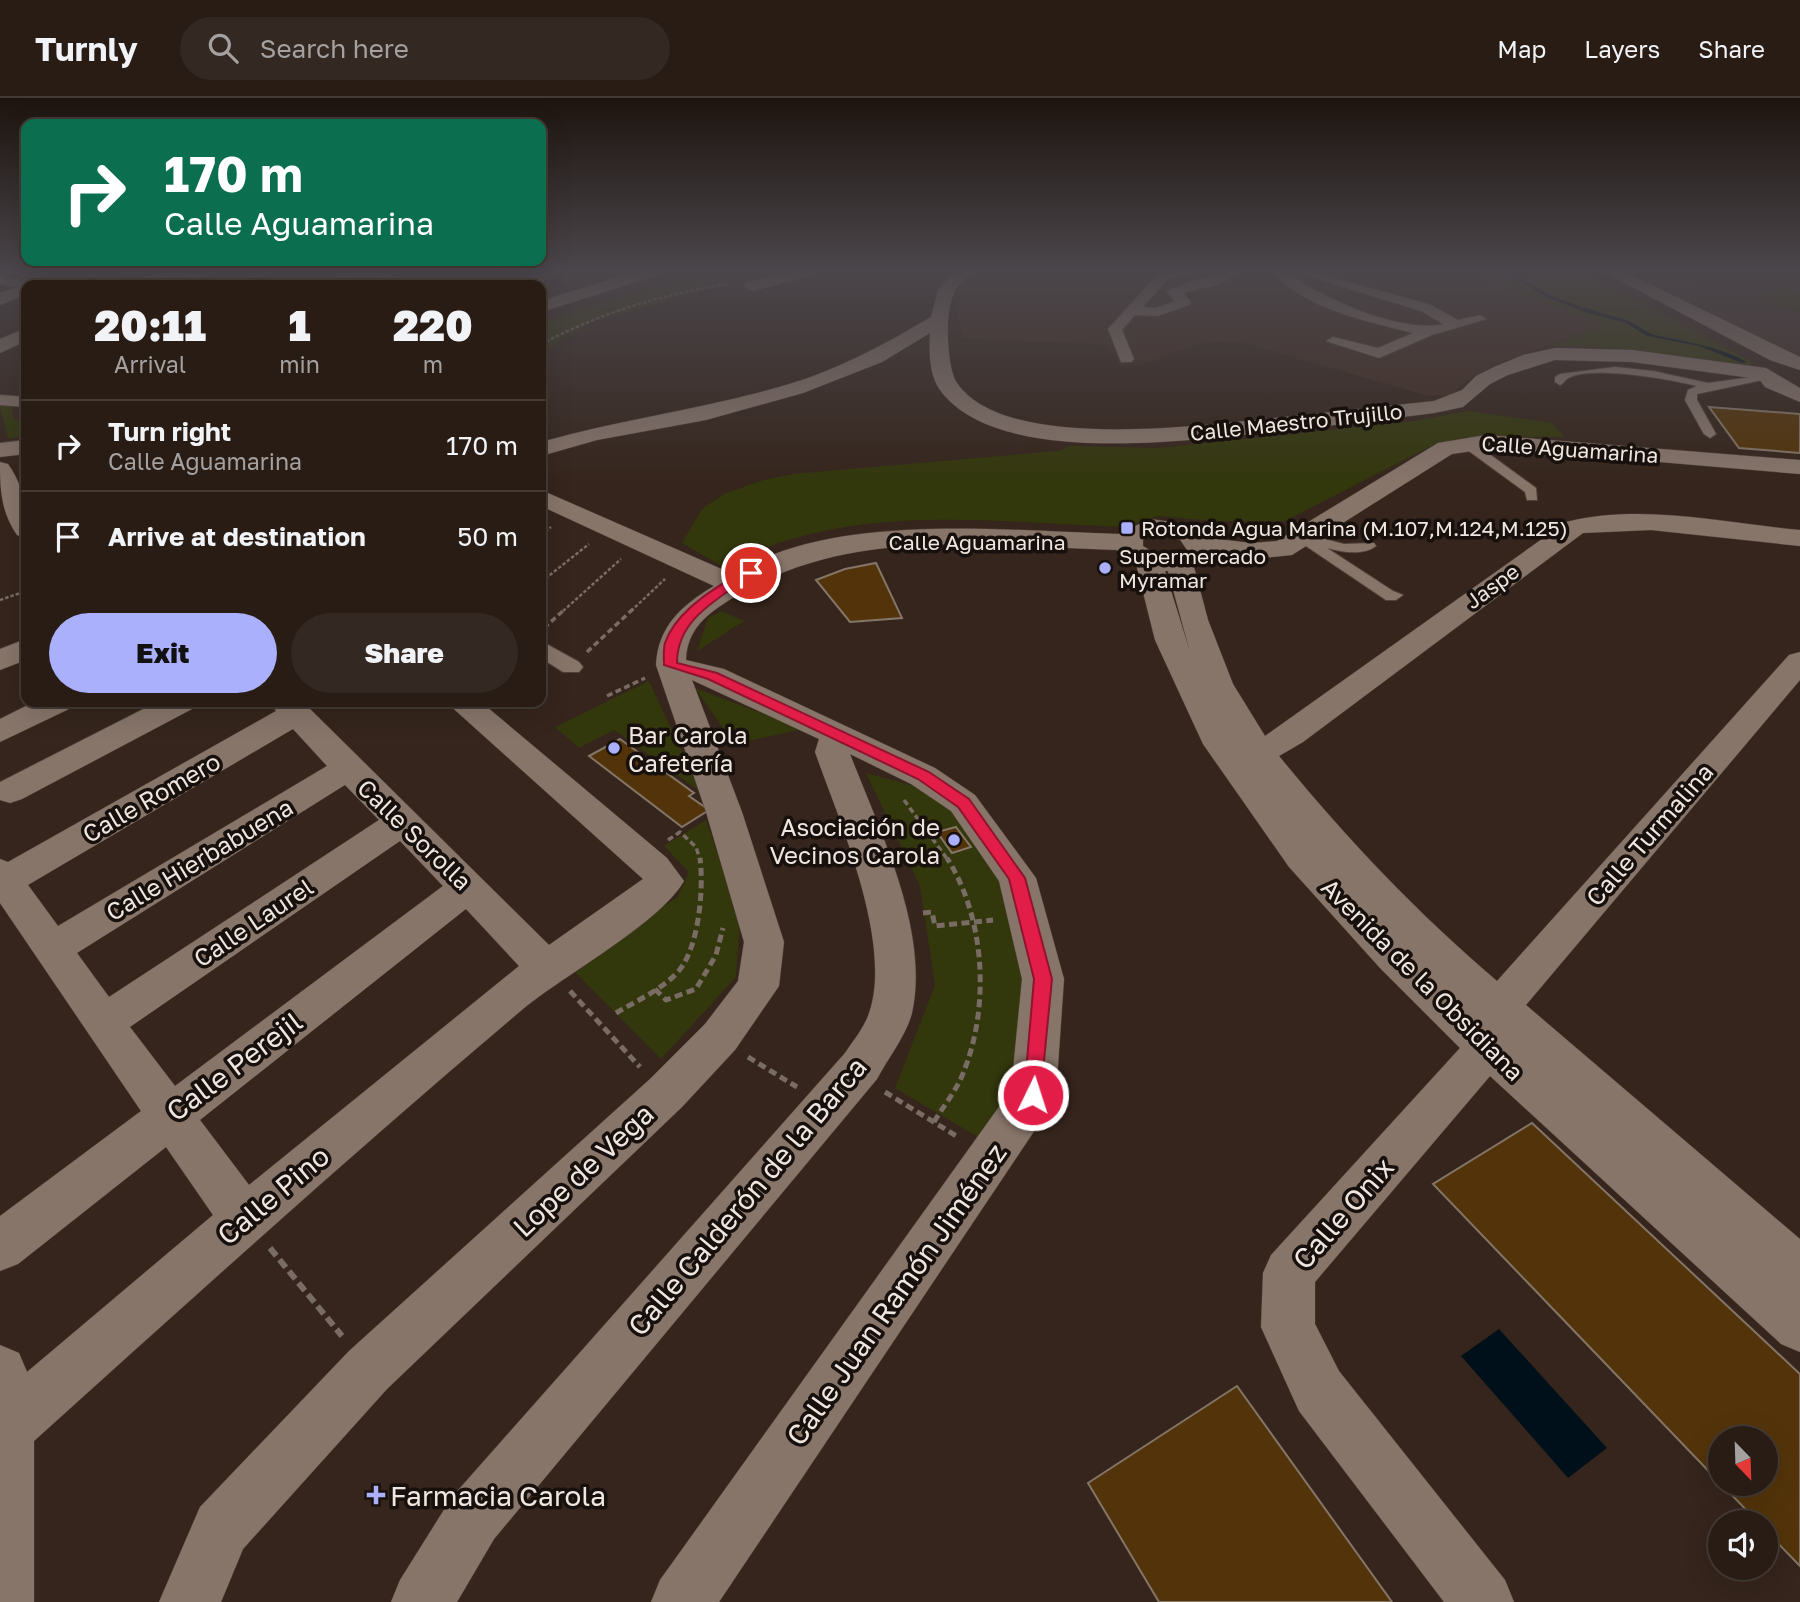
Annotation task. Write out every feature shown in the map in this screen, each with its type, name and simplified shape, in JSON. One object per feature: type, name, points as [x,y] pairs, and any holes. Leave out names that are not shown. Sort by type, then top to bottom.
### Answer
[{"type":"street","points":[[546,448],[594,434],[706,413],[796,389],[875,358],[903,341]]},
{"type":"street","name":"Calle Maestro Trujillo","points":[[940,341],[939,353],[926,363],[967,404],[995,419],[1041,432],[1092,437],[1145,436],[1434,407],[1455,402],[1469,394],[1483,380],[1502,371],[1530,359],[1555,354],[1619,354],[1714,382],[1800,365]]},
{"type":"street","points":[[1119,341],[1126,359]]},
{"type":"street","points":[[1334,341],[1379,353],[1406,341]]},
{"type":"street","points":[[1713,341],[1769,373],[1796,395]]},
{"type":"street","points":[[1748,341],[1800,365]]},
{"type":"street","points":[[0,357],[21,359]]},
{"type":"street","points":[[875,358],[926,363]]},
{"type":"street","points":[[0,400],[21,402]]},
{"type":"street","name":"Calle Aguamarina","points":[[671,665],[671,645],[682,622],[731,583],[771,562],[818,550],[898,540],[994,538],[1164,552],[1283,549],[1446,448],[1466,443],[1518,443],[1800,467]]},
{"type":"street","points":[[0,450],[21,448]]},
{"type":"street","points":[[0,469],[21,518]]},
{"type":"street","points":[[546,499],[731,583]]},
{"type":"street","name":"Jaspe","points":[[1259,753],[1291,735],[1575,527],[1588,522],[1644,524],[1800,538]]},
{"type":"street","name":"Avenida de la Obsidiana","points":[[1164,552],[1194,620],[1217,684],[1259,753],[1328,841],[1427,944],[1493,1028],[1800,1325]]},
{"type":"street","name":"Avenida de la Obsidiana","points":[[1164,552],[1170,640],[1180,665],[1215,737],[1302,858],[1394,957],[1493,1028],[1800,1272]]},
{"type":"street","points":[[0,661],[21,650]]},
{"type":"street","points":[[546,651],[571,667]]},
{"type":"street","name":"Calle Turmalina","points":[[1493,1028],[1800,661]]},
{"type":"street","name":"Calle Juan Ramón Jiménez","points":[[671,665],[713,676],[923,776],[963,803],[1017,878],[1043,979],[1033,1095],[682,1602]]},
{"type":"street","name":"Lope de Vega","points":[[191,1602],[221,1528],[368,1370],[666,1093],[720,1037],[758,986],[764,943],[724,813],[671,665]]},
{"type":"street","points":[[0,732],[48,707]]},
{"type":"street","points":[[10,791],[171,707]]},
{"type":"street","name":"Calle Sorolla","points":[[291,707],[347,769],[404,821],[554,975]]},
{"type":"street","name":"Calle Romero","points":[[3,877],[291,707]]},
{"type":"street","name":"Calle Pino","points":[[6,1428],[244,1218],[554,975],[665,881],[654,867],[468,707]]},
{"type":"street","name":"Calle Calderón de la Barca","points":[[422,1602],[473,1518],[861,1066],[890,1015],[897,973],[884,901],[832,752],[836,736]]},
{"type":"street","name":"Calle Hierbabuena","points":[[51,949],[347,769]]},
{"type":"street","name":"Calle Laurel","points":[[103,1023],[404,821]]},
{"type":"street","points":[[3,877],[103,1023],[244,1218]]},
{"type":"street","name":"Calle Perejil","points":[[0,1247],[469,886]]},
{"type":"street","name":"Calle Onix","points":[[1483,1602],[1319,1391],[1288,1327],[1289,1273],[1493,1028]]},
{"type":"street","points":[[0,1372],[6,1428],[3,1602]]},
{"type":"lane","points":[[1560,382],[1560,377],[1572,373],[1714,382],[1796,395]]},
{"type":"lane","points":[[1710,434],[1690,397],[1714,382]]},
{"type":"lane","points":[[1466,443],[1531,491],[1532,497]]},
{"type":"lane","points":[[1302,537],[1344,548],[1369,546]]},
{"type":"lane","points":[[1302,537],[1391,597],[1396,595]]},
{"type":"path","points":[[546,578],[608,527]]},
{"type":"path","points":[[546,627],[640,542]]},
{"type":"path","points":[[571,667],[668,576]]},
{"type":"path","points":[[0,600],[21,593]]},
{"type":"path","points":[[607,696],[671,665]]},
{"type":"path","points":[[902,798],[924,824],[969,903],[980,964],[977,1024],[964,1073],[934,1122]]},
{"type":"path","points":[[616,1013],[655,989],[681,967],[700,900],[702,872],[697,848],[682,835]]},
{"type":"path","points":[[918,913],[932,912],[934,926],[971,920]]},
{"type":"path","points":[[655,989],[666,1000],[696,989],[716,955],[724,922]]},
{"type":"path","points":[[554,975],[641,1069]]},
{"type":"path","points":[[740,1052],[807,1093]]},
{"type":"path","points":[[877,1088],[968,1143]]},
{"type":"path","points":[[284,1265],[328,1317]]},
{"type":"shaded area","points":[[1029,341],[1559,341],[1493,365],[1464,383],[1451,395],[1429,396],[1244,343],[1213,342],[1191,346],[1142,365],[1120,366],[1109,345]]},
{"type":"shaded area","points":[[1758,341],[1800,341],[1800,357],[1786,350],[1777,351]]},
{"type":"green space","points":[[546,341],[560,341],[546,350]]},
{"type":"green space","points":[[1563,341],[1713,341],[1752,362],[1749,365],[1686,360],[1618,348],[1551,346]]},
{"type":"green space","points":[[0,406],[12,406],[14,419],[21,420],[21,436],[8,439]]},
{"type":"green space","points":[[1468,411],[1552,423],[1565,437],[1467,437],[1435,444],[1285,521],[1211,521],[1159,516],[1123,527],[992,521],[904,521],[818,532],[776,544],[730,571],[682,543],[702,509],[724,494],[760,481],[793,474],[1057,451],[1071,446],[1159,448],[1414,421]]},
{"type":"green space","points":[[721,611],[744,621],[697,651],[708,618]]},
{"type":"green space","points":[[649,681],[701,792],[614,730],[579,748],[555,727]]},
{"type":"green space","points":[[695,688],[803,729],[734,744]]},
{"type":"green space","points":[[866,773],[911,785],[954,809],[1002,879],[1029,984],[1018,1087],[983,1140],[895,1088],[935,985],[920,886]]},
{"type":"green space","points":[[706,820],[740,920],[736,977],[661,1059],[569,966],[678,897],[689,872],[664,846]]},
{"type":"water","points":[[1499,1329],[1607,1448],[1568,1478],[1461,1356]]},
{"type":"building","points":[[1709,407],[1800,414],[1800,453],[1739,448]]},
{"type":"building","points":[[876,563],[902,618],[850,622],[816,580],[845,569]]},
{"type":"building","points":[[620,739],[694,793],[689,796],[709,810],[682,827],[589,756]]},
{"type":"building","name":"Asociación de Vecinos Carola","points":[[956,827],[971,847],[952,853],[937,832]]},
{"type":"building","points":[[1532,1123],[1800,1374],[1800,1566],[1778,1543],[1778,1510],[1746,1510],[1733,1496],[1778,1496],[1778,1426],[1708,1426],[1708,1470],[1433,1184]]},
{"type":"building","points":[[1237,1386],[1392,1602],[1159,1602],[1088,1483]]},
{"type":"waterway","points":[[1681,341],[1700,345],[1744,362]]},
{"type":"place","name":"Rotonda Agua Marina (M.107,M.124,M.125)","points":[[1127,528]]},
{"type":"place","name":"Supermercado Myramar","points":[[1105,568]]},
{"type":"place","name":"Bar Carola Cafetería","points":[[614,748]]},
{"type":"place","name":"Asociación de Vecinos Carola","points":[[954,840]]},
{"type":"place","name":"Farmacia Carola","points":[[376,1495]]},
{"type":"route","points":[[751,573],[731,583],[682,622],[671,645],[671,665],[713,676],[923,776],[963,803],[1017,878],[1043,979],[1033,1095]]}]
